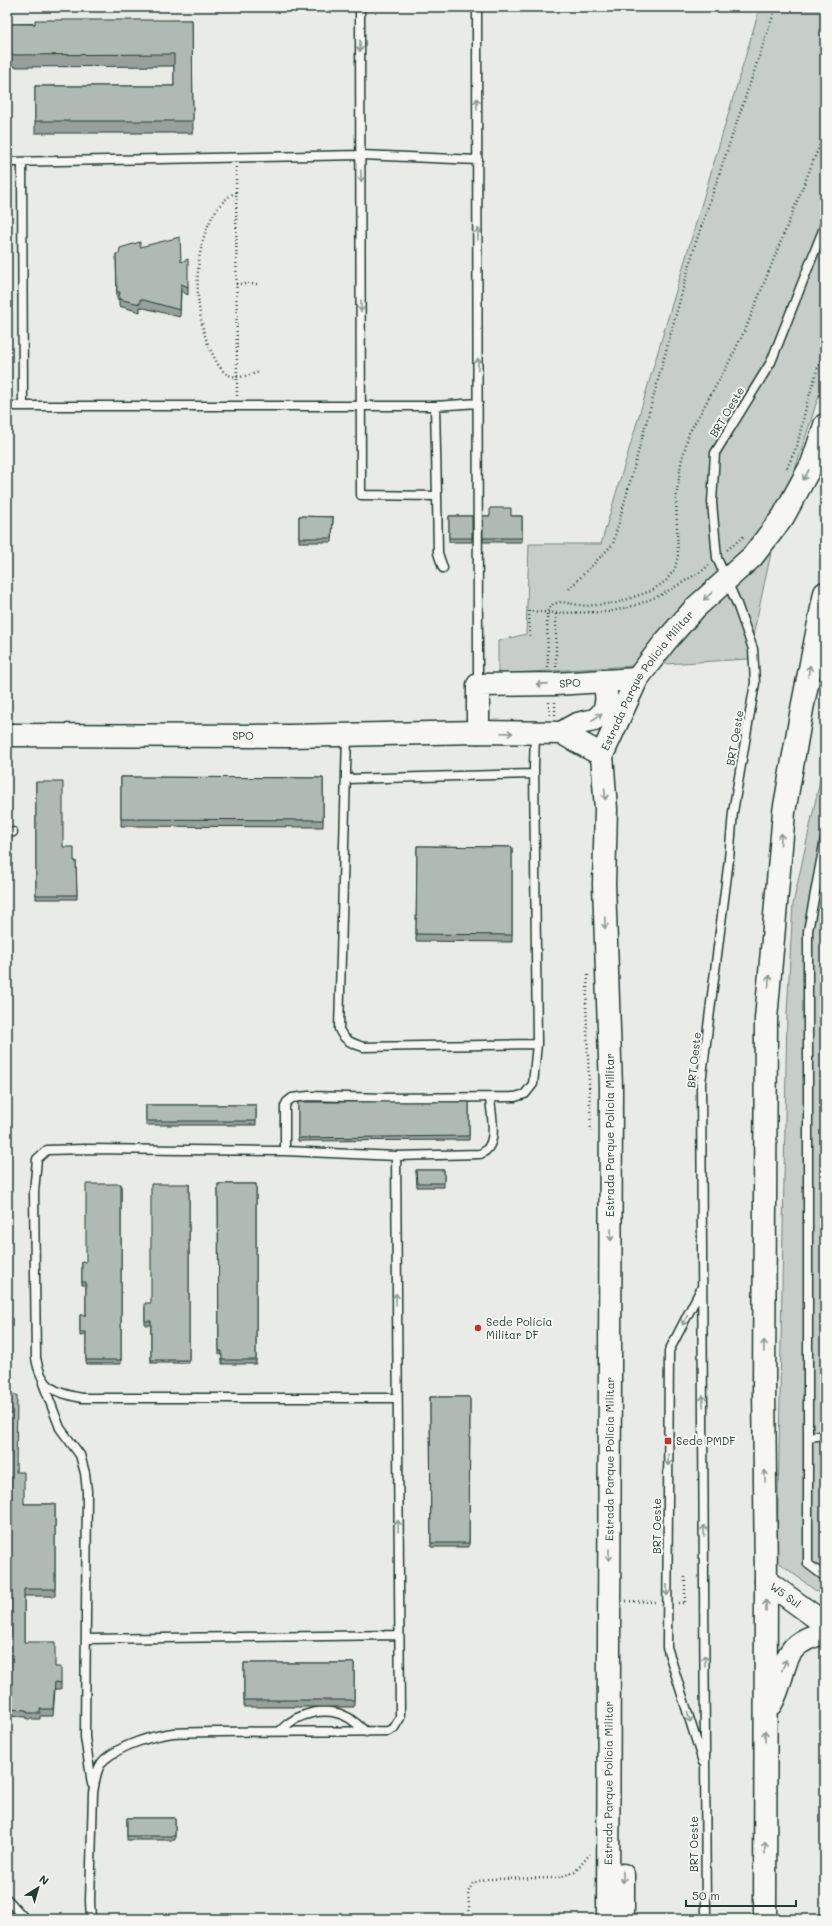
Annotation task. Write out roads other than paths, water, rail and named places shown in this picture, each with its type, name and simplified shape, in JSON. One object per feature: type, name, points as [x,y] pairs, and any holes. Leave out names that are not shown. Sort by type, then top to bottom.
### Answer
[{"type":"main road","name":"Estrada Parque Polícia Militar","points":[[608,1919],[611,1088],[604,884],[606,809],[602,755],[637,679],[664,642],[696,607],[752,557],[783,517],[812,464],[825,425]]},
{"type":"main road","points":[[765,1919],[766,1581],[764,1385],[766,1019],[784,812],[803,701],[825,593]]},
{"type":"main road","name":"SPO","points":[[478,685],[637,679]]},
{"type":"main road","points":[[602,755],[562,733],[576,724],[593,720],[603,713],[606,702],[606,690],[603,681]]},
{"type":"main road","points":[[478,685],[478,732]]},
{"type":"main road","name":"SPO","points":[[7,735],[289,736],[478,732],[535,734],[562,733]]},
{"type":"main road","name":"W5 Sul","points":[[766,1581],[825,1624]]},
{"type":"main road","points":[[765,1714],[777,1694],[782,1668],[793,1649],[802,1641],[825,1633]]},
{"type":"main road","points":[[609,1658],[616,1673],[618,1684],[621,1741],[623,1919]]},
{"type":"lane","points":[[360,7],[361,495],[437,496]]},
{"type":"lane","points":[[477,7],[478,685]]},
{"type":"lane","points":[[7,162],[236,159],[361,155],[478,160]]},
{"type":"lane","points":[[22,162],[23,406]]},
{"type":"lane","name":"BRT Oeste","points":[[706,1919],[701,1083],[729,859],[733,812],[755,683],[753,649],[737,604],[717,558],[712,502],[715,453],[771,362],[825,225]]},
{"type":"lane","points":[[7,406],[435,406],[478,403]]},
{"type":"lane","points":[[435,406],[438,553],[443,568]]},
{"type":"lane","points":[[285,1151],[285,1106],[292,1098],[314,1096],[515,1098],[529,1090],[533,1084],[537,1044],[534,774],[535,734]]},
{"type":"lane","points":[[347,735],[339,1029],[343,1037],[351,1043],[364,1046],[537,1044]]},
{"type":"lane","points":[[346,779],[534,774]]},
{"type":"lane","points":[[825,839],[808,931],[808,1564],[825,1577]]},
{"type":"lane","points":[[396,1398],[82,1398],[57,1392],[48,1387],[37,1368],[36,1358],[34,1192],[37,1159],[40,1155],[50,1149],[285,1151],[396,1156],[472,1155],[483,1153],[489,1148],[493,1140],[490,1098]]},
{"type":"lane","points":[[91,1919],[90,1901],[93,1793],[95,1777],[104,1760],[121,1749],[151,1738],[172,1733],[281,1730],[366,1732],[391,1730],[396,1727],[400,1718],[396,1398],[396,1156]]},
{"type":"lane","name":"BRT Oeste","points":[[702,1285],[669,1351],[667,1647],[705,1770]]},
{"type":"lane","points":[[42,1378],[60,1428],[80,1455],[85,1473],[87,1491],[85,1737],[93,1793]]},
{"type":"lane","points":[[808,1436],[825,1436]]},
{"type":"lane","points":[[86,1639],[399,1635]]},
{"type":"lane","points":[[281,1730],[288,1723],[297,1718],[308,1714],[324,1712],[336,1713],[348,1718],[366,1732]]},
{"type":"lane","points":[[7,1899],[26,1919]]},
{"type":"lane","points":[[87,1919],[90,1901]]},
{"type":"place","name":"Sede Polícia Militar DF","points":[[478,1328]]},
{"type":"place","name":"Sede PMDF","points":[[668,1441]]}]
